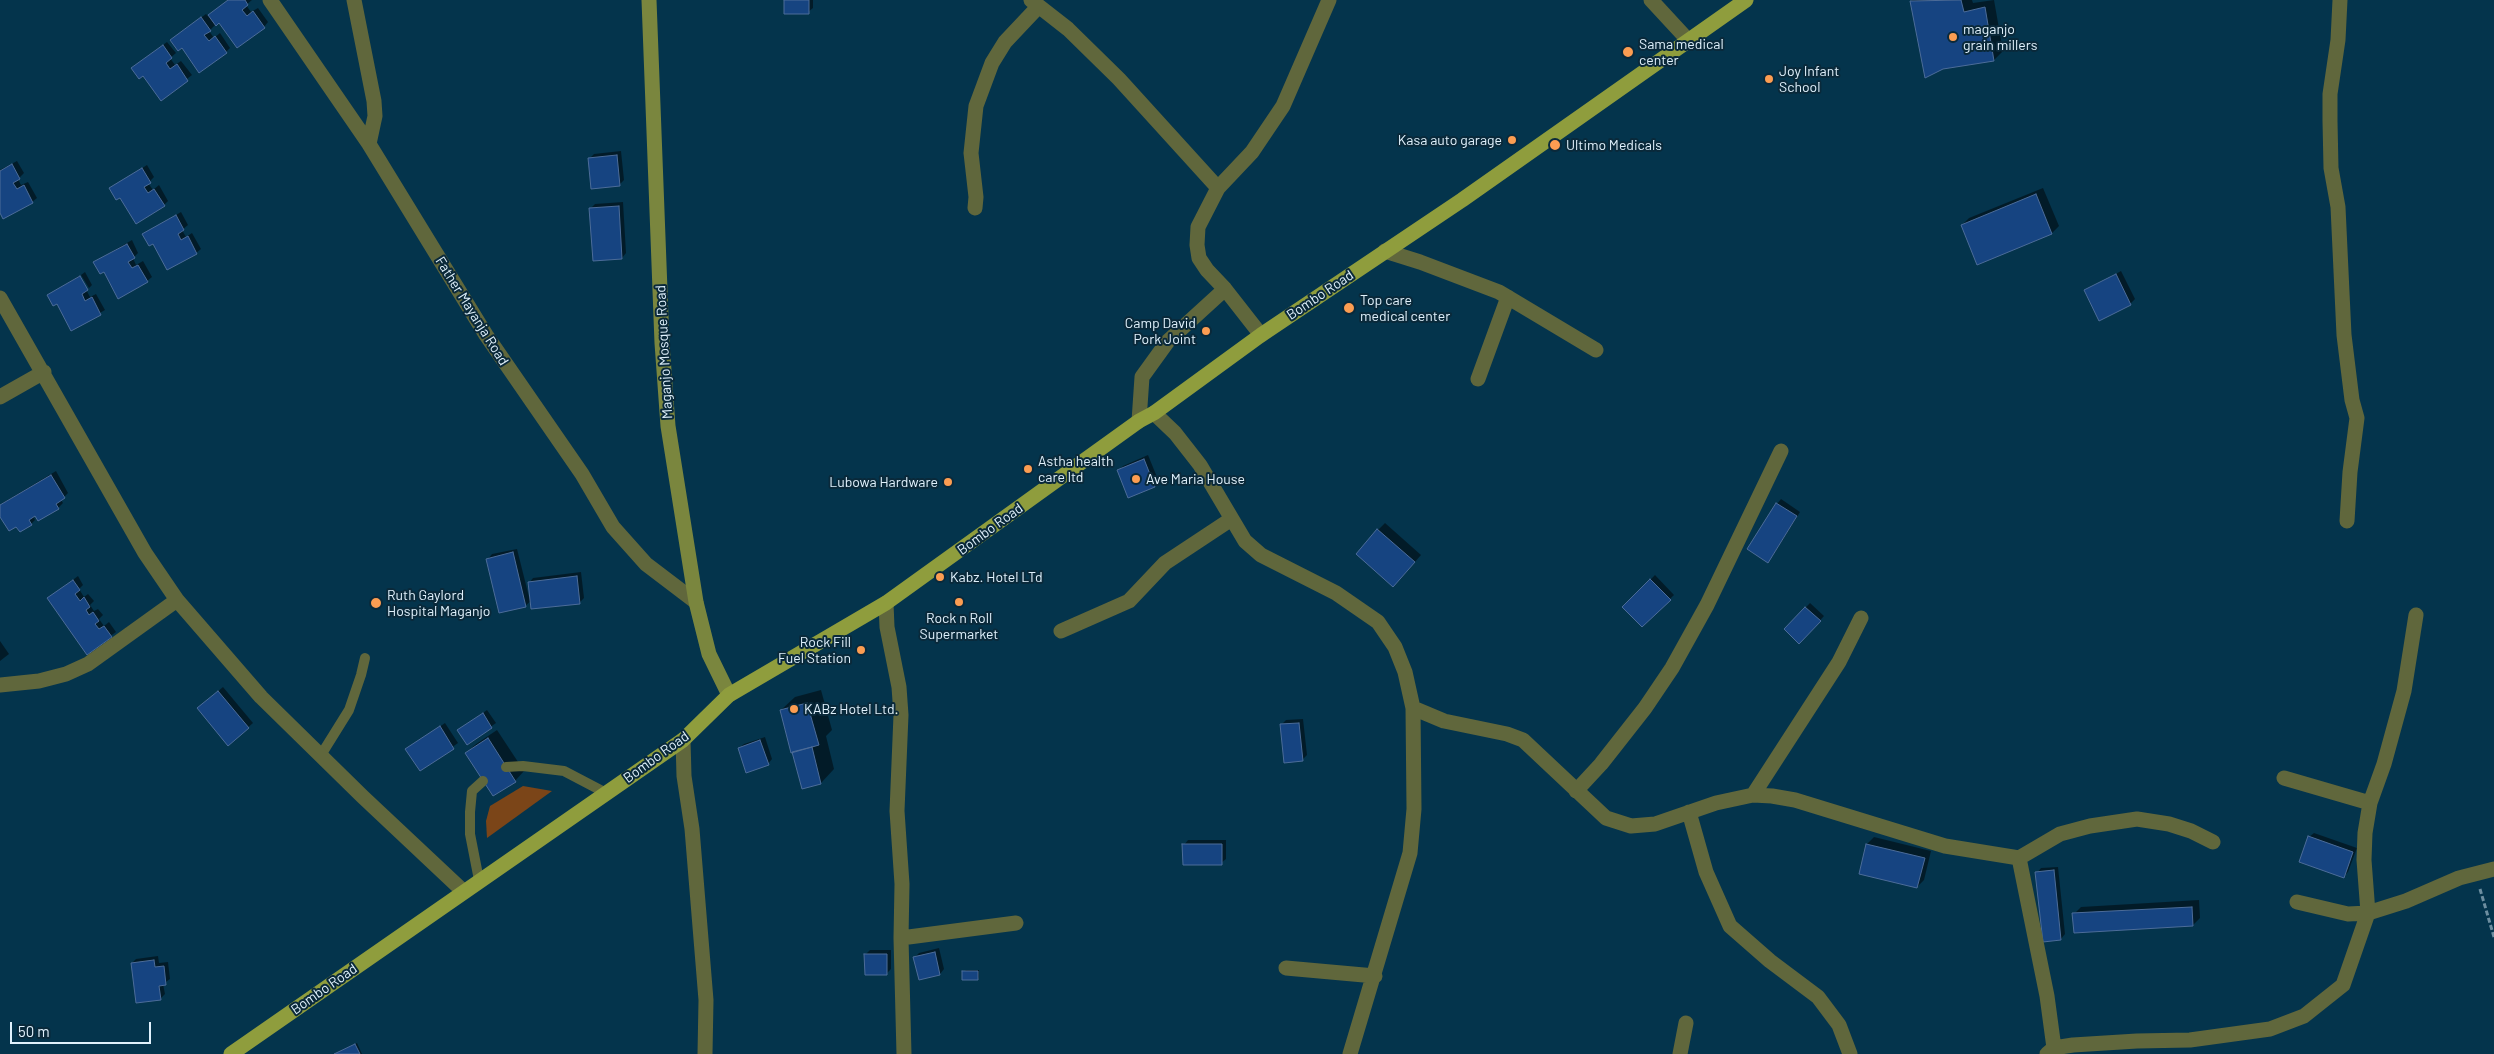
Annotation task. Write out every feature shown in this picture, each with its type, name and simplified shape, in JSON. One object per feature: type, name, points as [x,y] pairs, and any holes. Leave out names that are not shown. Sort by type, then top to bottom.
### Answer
[{"type":"main road","name":"Bombo Road","points":[[231,1054],[463,891],[683,740],[729,695],[886,603],[1138,420],[1154,413],[1261,335],[1386,252],[1746,0]]},
{"type":"street","name":"Father Mayanja Road","points":[[270,0],[369,144],[486,335],[582,474],[613,527],[646,564],[696,602]]},
{"type":"street","points":[[354,0],[374,101],[374,116],[369,144]]},
{"type":"street","name":"Maganjo Mosque Road","points":[[649,0],[662,343],[668,426],[696,602],[709,654],[729,695]]},
{"type":"street","points":[[1261,335],[1199,258],[1197,246],[1198,227],[1218,188],[1252,152],[1283,106],[1329,0]]},
{"type":"street","points":[[1651,0],[1688,40]]},
{"type":"street","points":[[2340,0],[2338,40],[2330,94],[2330,121],[2332,168],[2338,207],[2344,335],[2352,400],[2357,418],[2350,472],[2347,521]]},
{"type":"street","points":[[975,208],[976,197],[971,153],[976,106],[992,63],[1034,3],[1068,29],[1120,79],[1218,188]]},
{"type":"street","points":[[1386,252],[1420,262],[1498,292],[1596,350]]},
{"type":"street","points":[[1138,420],[1142,377],[1168,341],[1225,289]]},
{"type":"street","points":[[1478,379],[1508,297]]},
{"type":"street","points":[[0,298],[44,372],[145,553],[177,600],[261,696],[463,891]]},
{"type":"street","points":[[0,397],[44,372]]},
{"type":"street","points":[[1154,413],[1175,433],[1200,465],[1230,520],[1245,541],[1261,555],[1336,593],[1378,622],[1395,646],[1406,672],[1413,708],[1414,809],[1410,853],[1375,976],[1350,1054]]},
{"type":"street","points":[[1576,791],[1601,764],[1645,708],[1672,668],[1707,605],[1781,451]]},
{"type":"street","points":[[1061,632],[1128,601],[1165,563],[1230,520]]},
{"type":"street","points":[[0,685],[39,681],[66,674],[88,664],[177,600]]},
{"type":"street","points":[[886,603],[887,627],[899,687],[901,715],[897,811],[902,884],[901,938],[904,1054]]},
{"type":"street","points":[[2019,858],[2047,996],[2051,1051],[2137,1041],[2191,1047],[2270,1029],[2304,1016],[2343,985],[2368,913],[2364,860],[2370,803],[2384,764],[2404,692],[2416,615]]},
{"type":"street","points":[[1753,795],[1839,662],[1861,618]]},
{"type":"street","points":[[1413,708],[1444,721],[1507,734],[1522,740],[1606,818],[1631,826],[1655,824],[1689,812],[1753,795],[1795,800],[1945,846],[2019,858],[2060,834],[2090,826],[2137,819],[2169,824],[2191,831],[2214,842]]},
{"type":"street","points":[[683,740],[684,776],[692,829],[706,990],[704,1054]]},
{"type":"street","points":[[2284,778],[2370,803]]},
{"type":"street","points":[[1689,812],[1706,872],[1730,926],[1818,997],[1839,1025],[1850,1054]]},
{"type":"street","points":[[2297,902],[2348,914],[2368,913],[2406,901],[2459,878],[2494,869]]},
{"type":"street","points":[[901,938],[1016,923]]},
{"type":"street","points":[[1286,968],[1375,976]]},
{"type":"street","points":[[1680,1054],[1686,1023]]},
{"type":"lane","points":[[321,755],[349,710],[362,676],[365,658]]},
{"type":"lane","points":[[506,767],[523,766],[564,771],[606,793]]},
{"type":"lane","points":[[480,880],[470,834],[470,812],[472,791],[483,781]]},
{"type":"path","points":[[2475,874],[2494,937]]},
{"type":"shaded area","points":[[523,786],[552,791],[487,838],[486,821],[490,806]]},
{"type":"building","points":[[228,0],[245,0],[248,5],[242,10],[247,16],[253,11],[265,28],[237,48],[219,23],[216,26],[208,15]]},
{"type":"building","points":[[784,0],[809,0],[809,14],[784,14]]},
{"type":"building","name":"maganjo grain millers","points":[[1961,0],[1964,12],[1985,7],[1994,61],[1943,69],[1925,78],[1910,1]]},
{"type":"building","points":[[201,17],[211,31],[204,35],[209,41],[215,36],[227,53],[199,73],[182,48],[178,51],[170,40]]},
{"type":"building","points":[[163,45],[172,58],[166,63],[170,69],[177,64],[188,81],[161,101],[143,76],[139,79],[131,68]]},
{"type":"building","points":[[617,155],[620,186],[591,189],[588,158]]},
{"type":"building","points":[[12,164],[20,179],[13,183],[17,189],[24,185],[33,203],[3,219],[0,213],[0,171]]},
{"type":"building","points":[[142,168],[151,183],[144,187],[148,193],[154,189],[165,206],[136,224],[120,198],[116,200],[109,188]]},
{"type":"building","points":[[2036,194],[2052,234],[1977,265],[1961,225]]},
{"type":"building","points":[[619,206],[622,259],[593,261],[589,208]]},
{"type":"building","points":[[176,215],[184,230],[178,234],[181,240],[188,236],[197,254],[167,270],[153,244],[149,246],[142,234]]},
{"type":"building","points":[[127,244],[135,258],[128,262],[132,268],[138,265],[148,282],[118,299],[104,272],[100,274],[93,262]]},
{"type":"building","points":[[2116,274],[2131,305],[2099,321],[2084,290]]},
{"type":"building","points":[[80,276],[88,290],[82,294],[85,301],[92,297],[101,315],[71,331],[57,304],[53,306],[47,295]]},
{"type":"building","name":"Ave Maria House","points":[[1144,459],[1155,487],[1128,498],[1117,470]]},
{"type":"building","points":[[51,475],[65,498],[56,504],[59,509],[38,521],[35,516],[29,520],[32,525],[20,532],[16,527],[9,531],[0,517],[0,505]]},
{"type":"building","points":[[1776,503],[1797,516],[1768,563],[1747,549]]},
{"type":"building","points":[[1377,529],[1415,562],[1393,587],[1356,554]]},
{"type":"building","points":[[513,552],[526,607],[499,613],[486,559]]},
{"type":"building","points":[[577,576],[580,604],[531,609],[528,582]]},
{"type":"building","points":[[1650,579],[1671,600],[1642,627],[1622,607]]},
{"type":"building","points":[[73,580],[80,590],[75,594],[80,601],[84,597],[90,607],[86,610],[89,615],[93,612],[99,621],[95,624],[99,629],[104,626],[112,637],[87,655],[47,598]]},
{"type":"building","points":[[1805,607],[1821,621],[1799,644],[1784,629]]},
{"type":"building","points":[[218,691],[249,728],[228,746],[197,708]]},
{"type":"building","points":[[807,703],[819,745],[791,753],[780,710]]},
{"type":"building","points":[[483,713],[492,728],[467,745],[457,730]]},
{"type":"building","points":[[1299,723],[1303,761],[1284,763],[1280,724]]},
{"type":"building","points":[[440,726],[454,749],[420,771],[405,749]]},
{"type":"building","points":[[488,738],[516,782],[493,796],[465,753]]},
{"type":"building","points":[[760,740],[769,765],[746,773],[738,748]]},
{"type":"building","points":[[812,747],[821,784],[802,789],[792,752]]},
{"type":"building","points":[[2308,836],[2353,852],[2344,878],[2299,862]]},
{"type":"building","points":[[1182,844],[1222,844],[1222,865],[1183,865]]},
{"type":"building","points":[[1866,844],[1925,858],[1917,888],[1859,874]]},
{"type":"building","points":[[2054,870],[2061,940],[2043,942],[2035,872]]},
{"type":"building","points":[[2192,907],[2193,926],[2074,933],[2072,913]]},
{"type":"building","points":[[935,952],[940,975],[919,980],[913,957]]},
{"type":"building","points":[[864,954],[887,954],[887,975],[865,975]]},
{"type":"building","points":[[154,960],[155,967],[164,966],[166,985],[159,986],[161,1000],[136,1003],[131,963]]},
{"type":"building","points":[[962,971],[978,971],[978,980],[962,980]]},
{"type":"building","points":[[355,1044],[360,1054],[334,1054]]},
{"type":"place","name":"maganjo grain millers","points":[[1953,37]]},
{"type":"place","name":"Sama medical center","points":[[1628,52]]},
{"type":"place","name":"Joy Infant School","points":[[1769,79]]},
{"type":"place","name":"Kasa auto garage","points":[[1512,140]]},
{"type":"place","name":"Ultimo Medicals","points":[[1555,145]]},
{"type":"place","name":"Top care medical center","points":[[1349,308]]},
{"type":"place","name":"Camp David Pork Joint","points":[[1206,331]]},
{"type":"place","name":"Astha health care ltd","points":[[1028,469]]},
{"type":"place","name":"Ave Maria House","points":[[1136,479]]},
{"type":"place","name":"Lubowa Hardware","points":[[948,482]]},
{"type":"place","name":"Kabz. Hotel LTd","points":[[940,577]]},
{"type":"place","name":"Rock n Roll Supermarket","points":[[959,602]]},
{"type":"place","name":"Ruth Gaylord Hospital Maganjo","points":[[376,603]]},
{"type":"place","name":"Rock Fill Fuel Station","points":[[861,650]]},
{"type":"place","name":"KABz Hotel Ltd.","points":[[794,709]]}]
